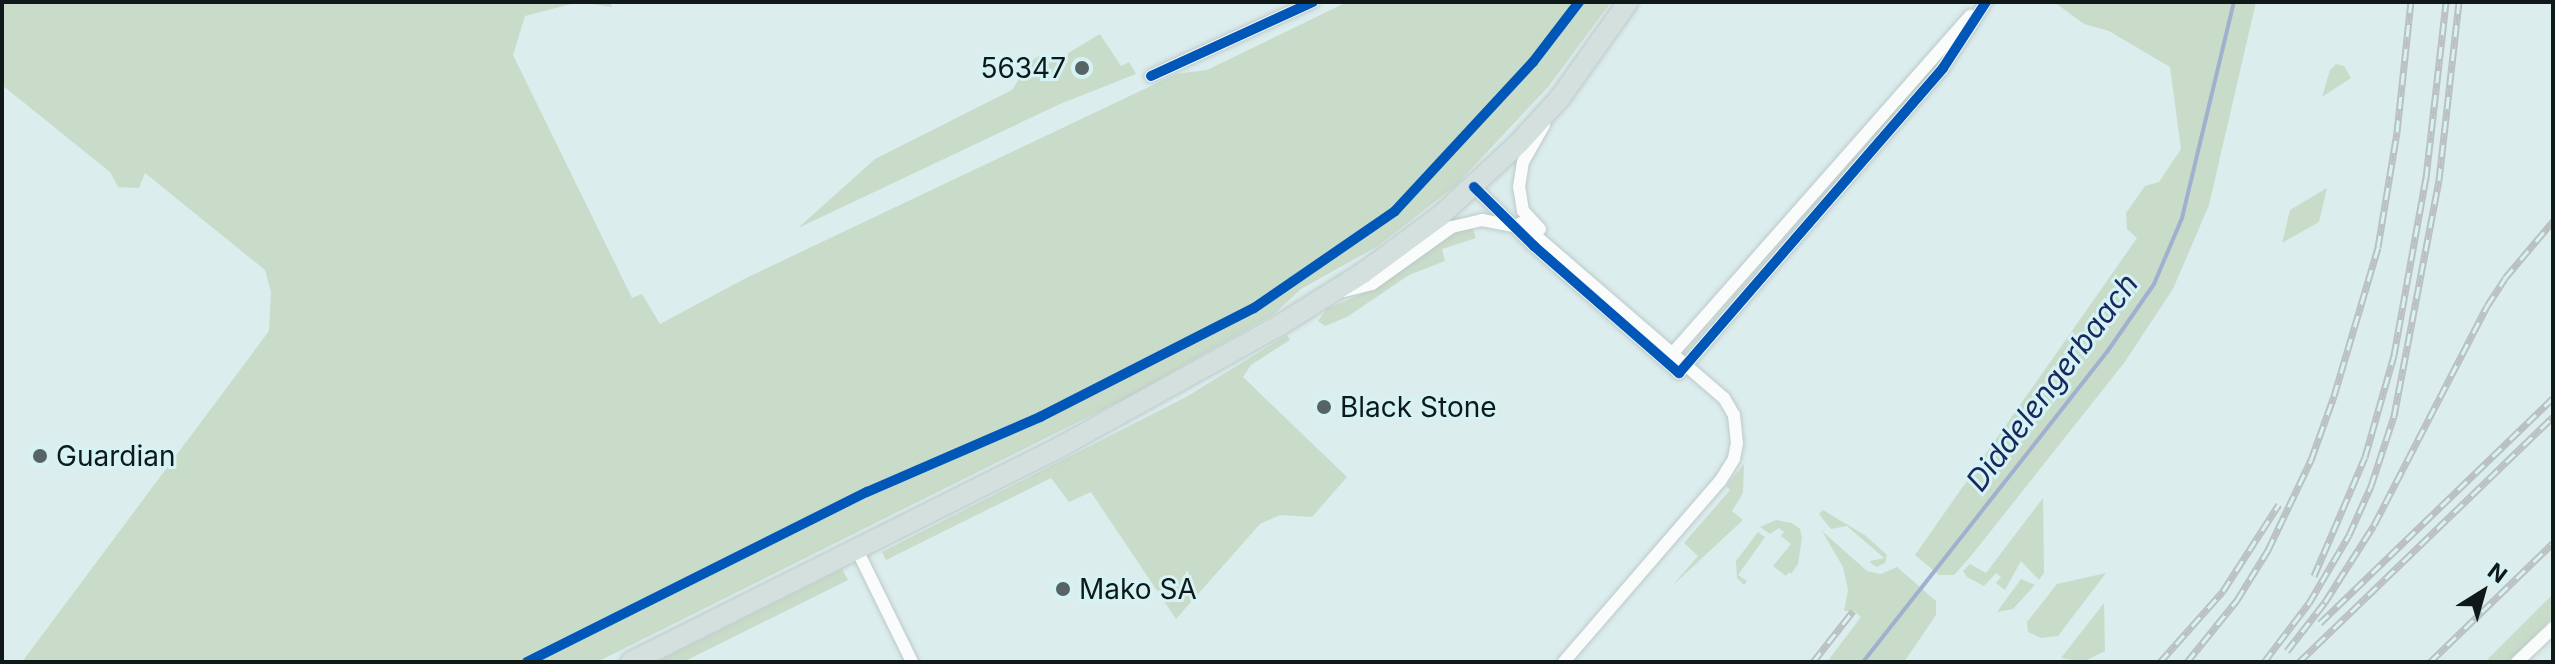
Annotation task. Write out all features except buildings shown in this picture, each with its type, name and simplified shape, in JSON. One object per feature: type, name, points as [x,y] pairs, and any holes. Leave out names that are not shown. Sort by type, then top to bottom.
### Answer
[{"type":"main road","points":[[631,662],[1053,451],[1329,295],[1393,252],[1476,185],[1560,98],[1628,2]]},
{"type":"street","points":[[1151,76],[1313,2]]},
{"type":"street","points":[[1675,351],[1985,2]]},
{"type":"street","points":[[1476,185],[1513,226],[1679,373],[1943,68],[1985,2]]},
{"type":"street","points":[[1560,98],[1523,162],[1519,187],[1523,211],[1531,222],[1675,351],[1685,366],[1724,398],[1734,415],[1734,459],[1720,481],[1564,662]]},
{"type":"street","points":[[1476,185],[1675,351]]},
{"type":"street","points":[[1329,295],[1372,284],[1452,227],[1482,220],[1513,226]]},
{"type":"street","points":[[856,548],[912,662]]},
{"type":"street","points":[[2517,662],[2553,628]]},
{"type":"green space","points":[[2,2],[579,2],[525,16],[513,55],[632,298],[642,294],[660,324],[746,278],[1176,74],[1207,70],[1347,2],[1611,2],[1548,87],[1455,186],[1378,246],[1301,289],[1274,314],[1126,398],[597,662],[22,662],[269,331],[271,292],[265,270],[145,173],[139,188],[118,187],[110,172],[2,85]]},
{"type":"green space","points":[[579,2],[610,2],[612,7]]},
{"type":"green space","points":[[2054,2],[2256,2],[2209,205],[2173,289],[2124,363],[1971,556],[1954,575],[1939,575],[1915,555],[2137,238],[2127,229],[2126,213],[2145,186],[2159,182],[2181,149],[2170,67],[2109,31],[2084,24]]},
{"type":"green space","points":[[1100,34],[1121,66],[1129,62],[1136,74],[1060,104],[798,228],[875,159],[1012,90],[1028,64],[1040,55],[1055,61]]},
{"type":"green space","points":[[2336,64],[2344,66],[2351,78],[2322,97],[2330,70]]},
{"type":"green space","points":[[2327,188],[2319,222],[2282,243],[2290,210]]},
{"type":"green space","points":[[1472,227],[1476,238],[1442,249],[1445,261],[1409,275],[1347,317],[1325,326],[1318,321],[1327,309],[1375,288],[1453,233]]},
{"type":"green space","points":[[1287,335],[1290,340],[1251,365],[1243,377],[1347,477],[1312,517],[1280,515],[1260,524],[1176,619],[1091,492],[1069,502],[1051,478],[886,560],[882,552],[1186,397]]},
{"type":"green space","points":[[1744,464],[1743,493],[1732,511],[1743,520],[1672,586],[1698,556],[1684,543],[1730,490],[1726,486]]},
{"type":"green space","points":[[2043,498],[2044,573],[2039,580],[2021,561],[2005,590],[1996,583],[2001,577],[1996,573],[1984,586],[1967,577],[1963,571],[1970,564],[1986,573]]},
{"type":"green space","points":[[1823,510],[1866,536],[1887,555],[1885,563],[1877,567],[1872,564],[1870,561],[1884,558],[1847,526],[1831,529],[1819,514]]},
{"type":"green space","points":[[1776,520],[1792,523],[1800,529],[1802,538],[1798,564],[1786,576],[1773,566],[1791,544],[1781,536],[1784,532],[1779,528],[1770,534],[1760,527]]},
{"type":"green space","points":[[1822,531],[1867,571],[1881,574],[1897,567],[1936,601],[1936,615],[1904,662],[1827,662],[1861,617],[1854,611],[1844,611],[1848,590],[1843,567]]},
{"type":"green space","points":[[1758,532],[1765,537],[1738,575],[1747,581],[1744,585],[1737,578],[1736,561]]},
{"type":"green space","points":[[842,569],[848,580],[683,662],[656,662]]},
{"type":"green space","points":[[2106,573],[2058,636],[2041,638],[2028,632],[2027,622],[2057,584]]},
{"type":"green space","points":[[2021,579],[2035,585],[2013,609],[1997,612]]},
{"type":"green space","points":[[2553,594],[2553,617],[2531,640],[2508,662],[2485,662]]},
{"type":"green space","points":[[2104,603],[2105,651],[2083,662],[2061,658]]},
{"type":"waterway","name":"Diddelengerbaach","points":[[1863,662],[2107,352],[2154,284],[2182,218],[2234,2]]},
{"type":"railway","points":[[2187,662],[2237,600],[2268,550],[2311,460],[2334,396],[2378,247],[2397,132],[2411,2]]},
{"type":"railway","points":[[2314,576],[2365,457],[2394,355],[2426,178],[2446,2]]},
{"type":"railway","points":[[2264,662],[2309,603],[2349,535],[2371,486],[2394,416],[2439,180],[2459,2]]},
{"type":"railway","points":[[2287,651],[2325,602],[2374,525],[2487,306],[2505,278],[2553,221]]},
{"type":"railway","points":[[2320,623],[2553,398]]},
{"type":"railway","points":[[2299,662],[2553,417]]},
{"type":"railway","points":[[2160,662],[2223,591],[2279,504]]},
{"type":"railway","points":[[2430,662],[2553,543]]},
{"type":"railway","points":[[1813,662],[1853,611]]},
{"type":"cycle path","points":[[1151,76],[1313,2]]},
{"type":"cycle path","points":[[527,662],[867,492],[1040,417],[1254,308],[1395,211],[1533,62],[1579,2]]},
{"type":"cycle path","points":[[1474,187],[1534,246],[1679,373],[1943,68],[1986,2]]},
{"type":"place","name":"56347","points":[[1082,68]]},
{"type":"place","name":"Black Stone","points":[[1324,407]]},
{"type":"place","name":"Guardian","points":[[40,456]]},
{"type":"place","name":"Mako SA","points":[[1063,589]]}]
